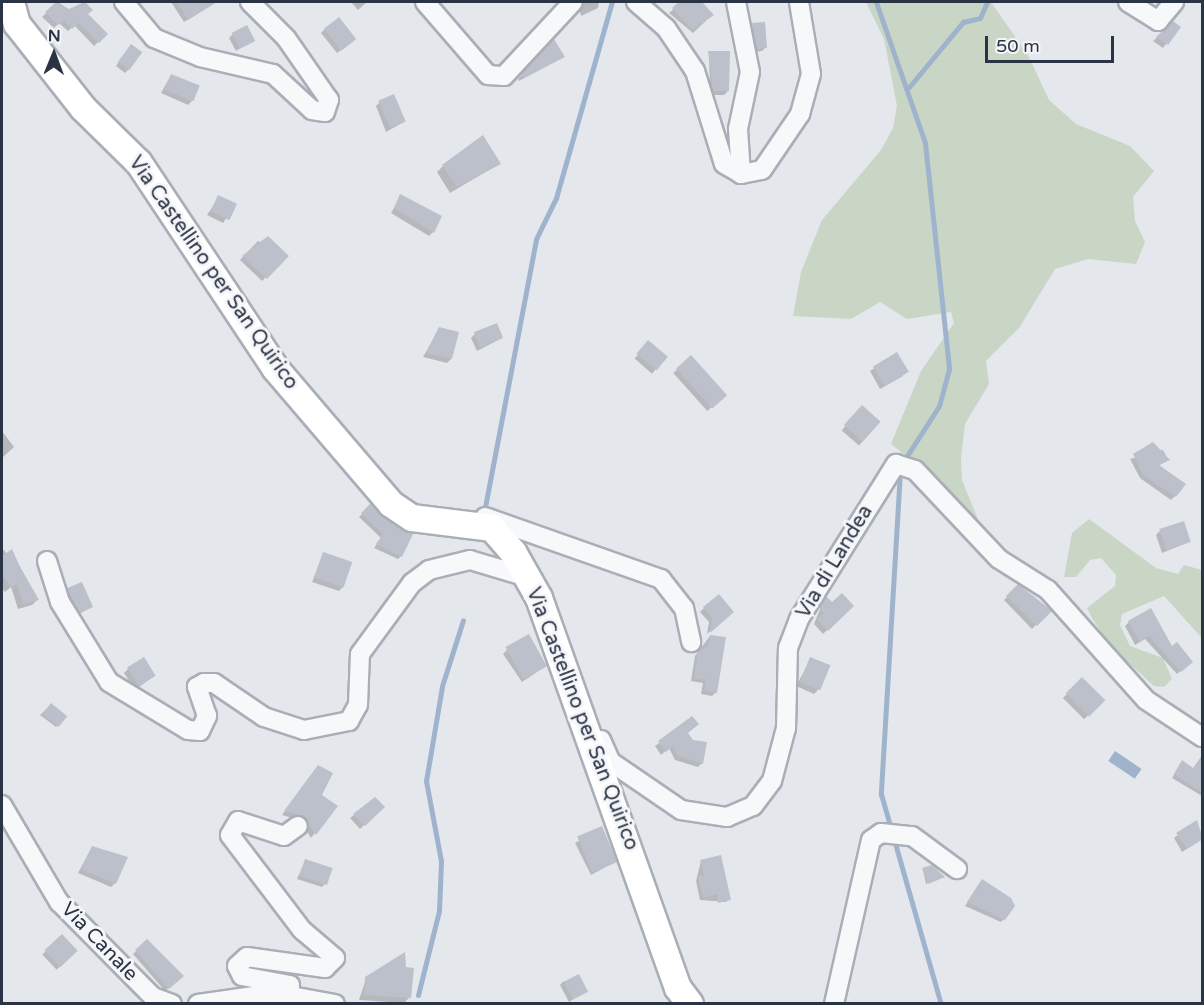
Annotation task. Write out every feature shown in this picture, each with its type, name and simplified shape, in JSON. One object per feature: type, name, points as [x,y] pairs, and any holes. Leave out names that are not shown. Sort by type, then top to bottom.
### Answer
[{"type":"street","name":"Via Castellino per San Quirico","points":[[11,2],[17,24],[82,108],[139,163],[275,368],[391,504],[412,518],[492,528],[527,577],[576,705],[678,988],[690,1004]]},
{"type":"street","points":[[124,2],[154,38],[200,57],[273,74],[312,110],[325,112],[329,100],[286,38],[250,2]]},
{"type":"street","points":[[425,2],[488,75],[504,76],[573,2]]},
{"type":"street","points":[[636,2],[666,28],[695,71],[724,164],[741,174],[762,170],[800,114],[811,74],[799,2]]},
{"type":"street","points":[[736,2],[750,72],[738,129],[741,174]]},
{"type":"street","points":[[1128,2],[1158,21],[1173,2]]},
{"type":"street","name":"Via di Landea","points":[[576,705],[595,718],[611,762],[681,810],[727,817],[753,806],[772,781],[786,728],[788,648],[799,619],[896,464],[915,470],[999,559],[1048,590],[1146,700],[1203,737]]},
{"type":"street","points":[[466,523],[488,517],[549,544],[661,579],[684,608],[691,642]]},
{"type":"street","points":[[47,561],[60,602],[109,682],[188,730],[200,731],[207,716],[197,687],[204,683],[264,717],[304,730],[349,721],[358,705],[360,654],[412,583],[429,570],[470,560],[527,577]]},
{"type":"street","name":"Via Canale","points":[[2,805],[59,902],[153,997],[172,1004]]},
{"type":"street","points":[[288,996],[290,985],[242,976],[237,966],[248,957],[325,968],[335,958],[302,930],[230,835],[238,821],[284,836],[298,826]]},
{"type":"street","points":[[834,1004],[872,840],[881,833],[912,836],[957,869]]},
{"type":"street","points":[[198,1004],[288,996],[335,1004]]},
{"type":"green space","points":[[866,2],[991,2],[1029,57],[1049,100],[1076,124],[1130,146],[1154,171],[1133,197],[1135,221],[1145,242],[1136,264],[1088,259],[1055,269],[1019,328],[986,361],[989,384],[965,424],[961,458],[962,480],[979,522],[969,520],[944,487],[891,444],[921,371],[954,323],[951,312],[907,319],[880,302],[851,319],[793,316],[801,272],[822,220],[881,150],[893,128],[897,106],[884,39]]},
{"type":"green space","points":[[1089,519],[1156,568],[1178,574],[1184,565],[1202,570],[1202,638],[1164,596],[1122,614],[1120,625],[1130,646],[1163,658],[1172,679],[1164,687],[1154,686],[1111,647],[1087,608],[1115,586],[1116,575],[1101,558],[1090,560],[1076,577],[1064,577],[1072,533]]},
{"type":"water","points":[[1115,751],[1142,769],[1135,779],[1108,761]]},
{"type":"building","points":[[56,2],[69,9],[85,2],[93,10],[88,14],[108,34],[99,43],[79,23],[72,29],[64,20],[58,25],[45,12]]},
{"type":"building","points":[[177,2],[217,2],[188,20]]},
{"type":"building","points":[[679,2],[702,2],[714,15],[692,30],[672,8]]},
{"type":"building","points":[[339,17],[356,39],[341,51],[324,29]]},
{"type":"building","points":[[1173,21],[1181,27],[1168,45],[1156,37]]},
{"type":"building","points":[[765,22],[767,48],[757,49],[752,23]]},
{"type":"building","points":[[247,25],[255,41],[240,49],[232,33]]},
{"type":"building","points":[[554,39],[565,57],[524,78],[521,74]]},
{"type":"building","points":[[131,44],[142,52],[129,70],[118,62]]},
{"type":"building","points":[[708,51],[730,51],[729,91],[713,91]]},
{"type":"building","points":[[171,74],[200,86],[193,101],[165,90]]},
{"type":"building","points":[[394,94],[406,122],[390,128],[378,101]]},
{"type":"building","points":[[483,135],[501,164],[457,187],[442,165]]},
{"type":"building","points":[[400,194],[442,216],[434,233],[394,208]]},
{"type":"building","points":[[218,195],[237,204],[229,220],[210,211]]},
{"type":"building","points":[[268,236],[289,256],[267,279],[242,256]]},
{"type":"building","points":[[497,323],[503,338],[480,347],[474,332]]},
{"type":"building","points":[[439,327],[459,332],[452,359],[426,353]]},
{"type":"building","points":[[648,340],[668,357],[656,371],[636,354]]},
{"type":"building","points":[[897,352],[909,372],[885,386],[873,366]]},
{"type":"building","points":[[691,355],[727,395],[712,409],[676,368]]},
{"type":"building","points":[[862,405],[881,422],[863,442],[844,425]]},
{"type":"building","points":[[1153,442],[1170,460],[1159,465],[1186,484],[1176,497],[1143,475],[1133,454]]},
{"type":"building","points":[[371,503],[413,534],[402,557],[376,544],[383,534],[361,513]]},
{"type":"building","points":[[1184,521],[1191,542],[1166,550],[1159,529]]},
{"type":"building","points":[[12,549],[39,600],[23,604],[17,583],[11,588],[2,575],[2,556]]},
{"type":"building","points":[[323,552],[352,562],[344,588],[314,578]]},
{"type":"building","points":[[82,582],[93,607],[80,613],[67,588]]},
{"type":"building","points":[[1018,584],[1052,611],[1037,626],[1006,596]]},
{"type":"building","points":[[842,593],[854,606],[828,631],[817,619],[824,613],[819,608],[826,596],[832,602]]},
{"type":"building","points":[[719,594],[734,612],[710,633],[712,618],[703,607]]},
{"type":"building","points":[[1151,608],[1172,646],[1177,642],[1193,662],[1181,672],[1149,636],[1140,642],[1128,621]]},
{"type":"building","points":[[529,634],[547,666],[523,679],[505,647]]},
{"type":"building","points":[[710,635],[726,637],[717,693],[704,691],[706,680],[694,678],[698,651],[708,646]]},
{"type":"building","points":[[144,657],[156,676],[139,686],[127,668]]},
{"type":"building","points":[[810,657],[830,665],[820,690],[800,682]]},
{"type":"building","points":[[1082,677],[1105,700],[1089,717],[1066,693]]},
{"type":"building","points":[[51,703],[67,716],[59,727],[42,714]]},
{"type":"building","points":[[692,716],[699,724],[688,733],[693,740],[707,742],[703,764],[678,756],[673,746],[666,752],[658,741]]},
{"type":"building","points":[[1203,754],[1203,793],[1174,774],[1182,760],[1193,768]]},
{"type":"building","points":[[318,765],[333,773],[322,795],[338,806],[316,835],[303,816],[284,811]]},
{"type":"building","points":[[375,797],[385,807],[365,826],[353,814]]},
{"type":"building","points":[[1197,820],[1203,839],[1187,849],[1176,833]]},
{"type":"building","points":[[602,826],[617,862],[592,872],[577,837]]},
{"type":"building","points":[[92,846],[128,857],[116,884],[81,869]]},
{"type":"building","points":[[721,855],[731,900],[718,903],[717,894],[703,898],[698,876],[704,875],[700,860]]},
{"type":"building","points":[[305,859],[333,868],[327,885],[299,876]]},
{"type":"building","points":[[932,865],[945,877],[928,884],[922,868]]},
{"type":"building","points":[[982,879],[1011,898],[1015,906],[1005,920],[967,902]]},
{"type":"building","points":[[62,934],[78,951],[60,967],[44,950]]},
{"type":"building","points":[[147,939],[184,976],[169,989],[135,950]]},
{"type":"building","points":[[405,952],[406,967],[414,968],[411,998],[364,995],[365,977]]},
{"type":"building","points":[[579,974],[588,992],[573,1000],[564,982]]},
{"type":"waterway","points":[[485,507],[536,239],[556,198],[612,2]]},
{"type":"waterway","points":[[876,2],[925,143],[949,369],[939,406],[903,462]]},
{"type":"waterway","points":[[909,87],[963,22],[980,18],[987,2]]},
{"type":"waterway","points":[[900,471],[881,794],[941,1004]]},
{"type":"waterway","points":[[418,995],[439,911],[441,861],[426,781],[442,686],[463,620]]}]
